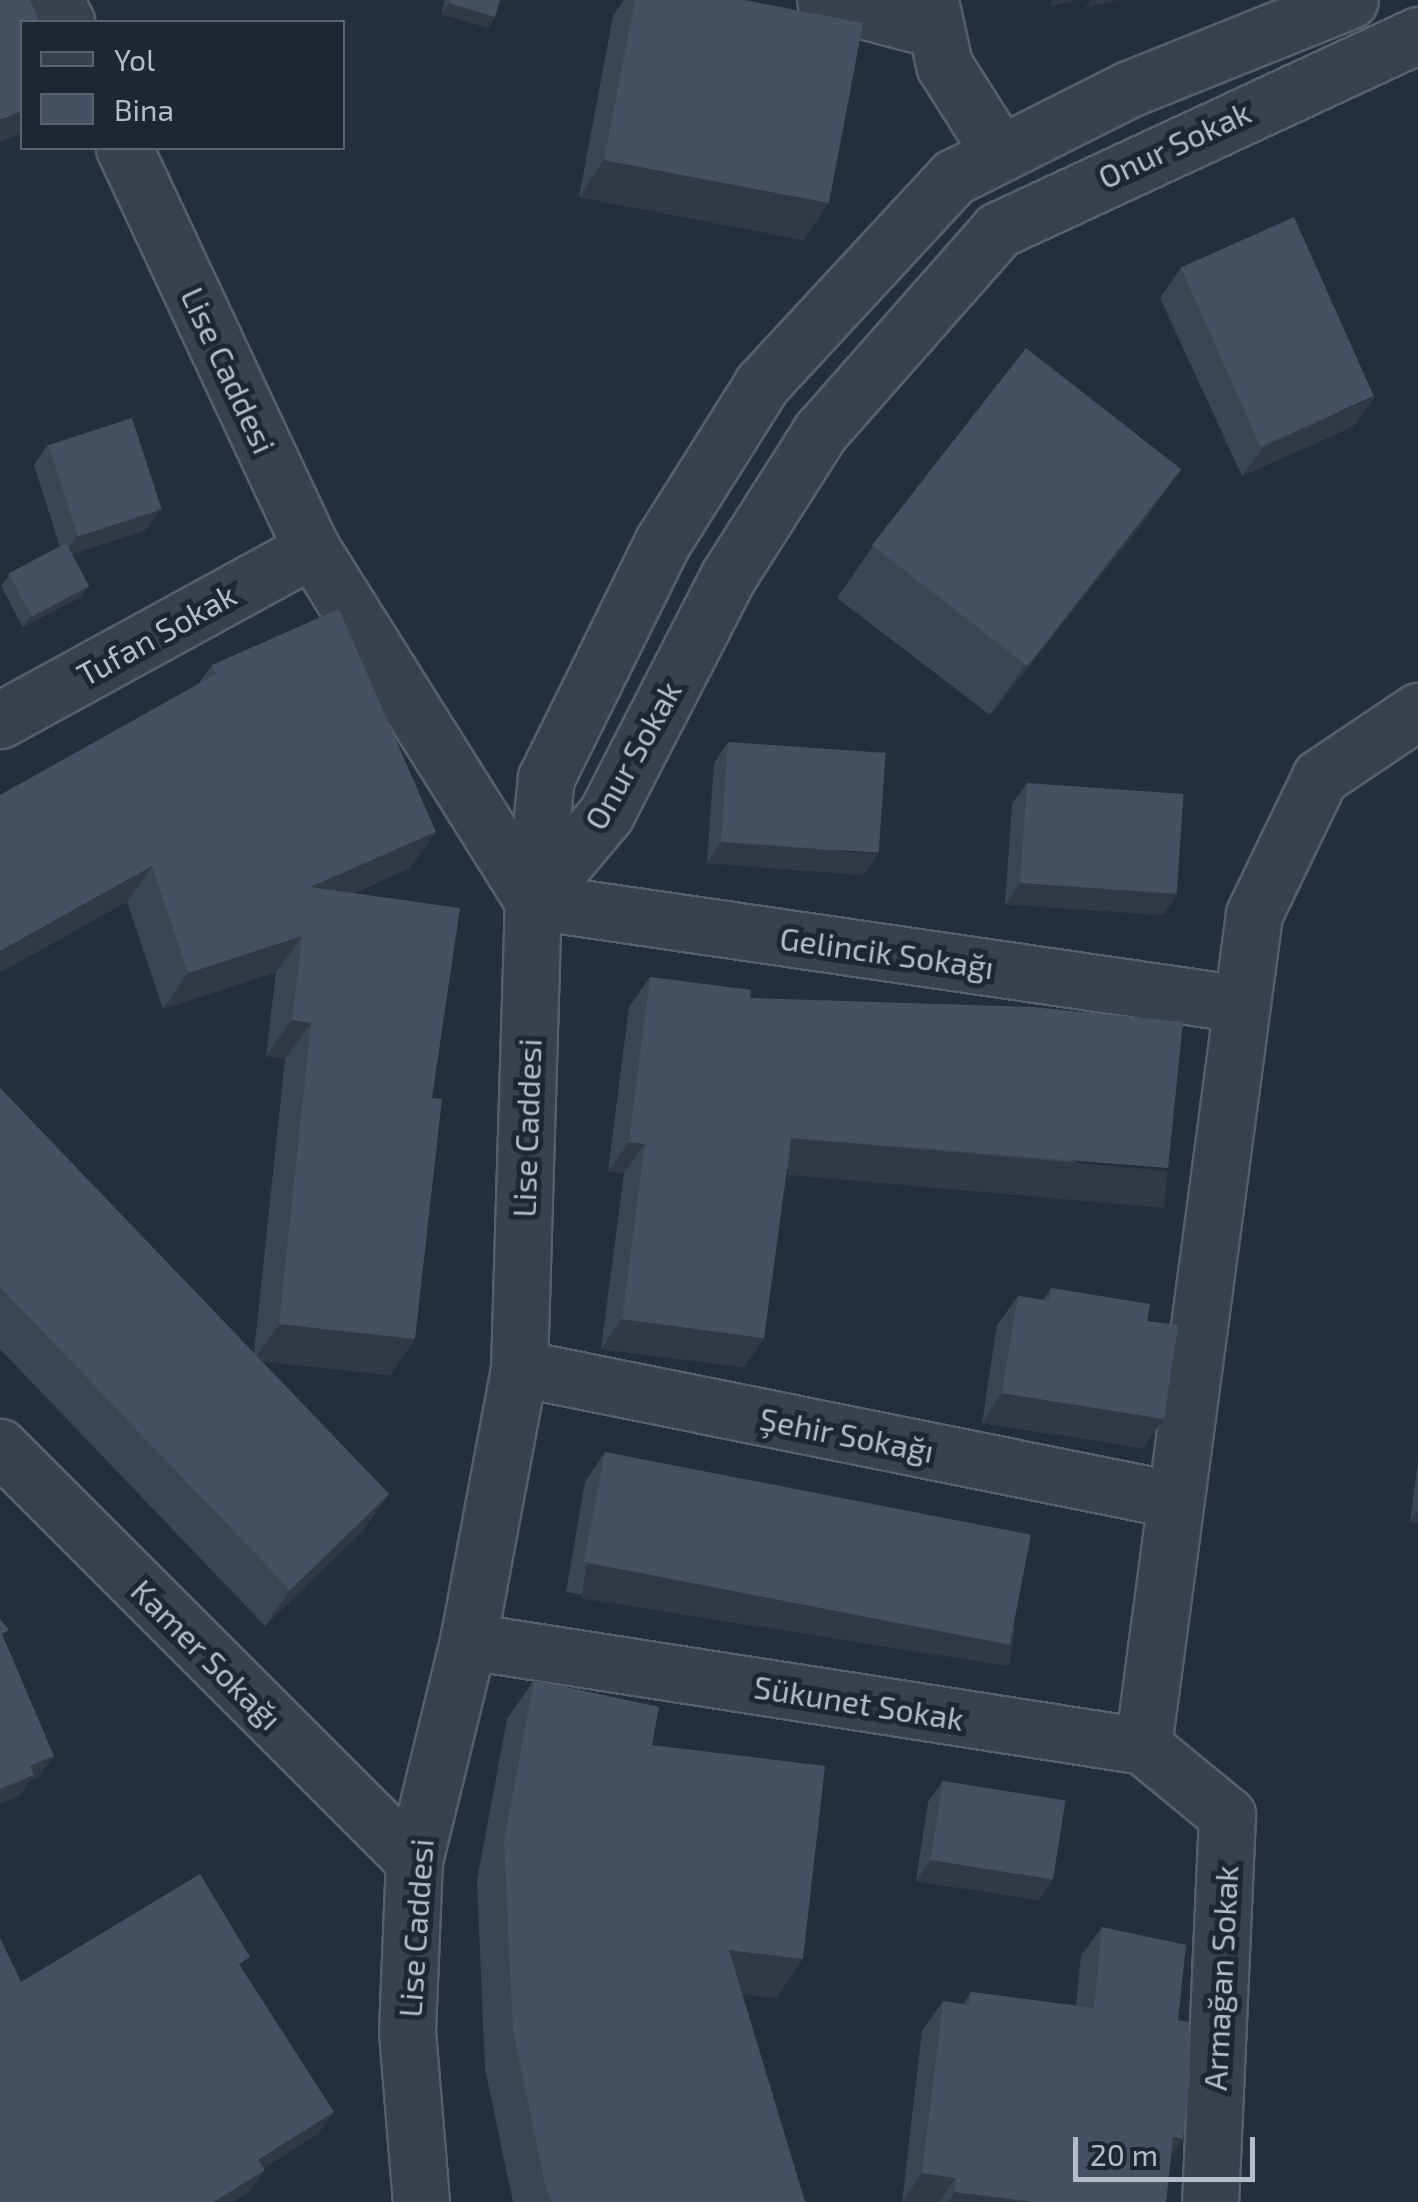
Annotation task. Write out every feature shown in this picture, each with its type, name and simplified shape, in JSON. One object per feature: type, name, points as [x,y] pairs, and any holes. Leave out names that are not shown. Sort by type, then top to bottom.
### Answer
[{"type":"street","points":[[824,0],[932,14],[944,65],[999,152]]},
{"type":"street","name":"Onur Sokak","points":[[533,900],[546,778],[662,543],[762,384],[954,177],[999,152],[1350,0]]},
{"type":"street","name":"Onur Sokak","points":[[533,900],[606,814],[729,575],[820,432],[998,230],[1418,35]]},
{"type":"street","name":"Lise Caddesi","points":[[125,150],[312,549],[533,900],[519,1368],[468,1641],[414,1861],[407,2032],[415,2199]]},
{"type":"street","name":"Tufan Sokak","points":[[0,720],[312,549]]},
{"type":"street","points":[[1143,1746],[1254,914],[1320,777],[1418,710]]},
{"type":"street","name":"Gelincik Sokağı","points":[[533,900],[1242,1004]]},
{"type":"street","name":"Şehir Sokağı","points":[[519,1368],[1176,1500]]},
{"type":"street","name":"Kamer Sokağı","points":[[0,1448],[414,1861]]},
{"type":"street","name":"Sükunet Sokak","points":[[468,1641],[1143,1746]]},
{"type":"street","name":"Armağan Sokak","points":[[1143,1746],[1227,1815],[1210,2202]]},
{"type":"building","points":[[0,0],[30,0],[39,20],[20,20],[20,112],[0,120]]},
{"type":"building","points":[[500,0],[495,17],[449,3]]},
{"type":"building","points":[[635,0],[744,0],[863,23],[829,203],[604,160]]},
{"type":"building","points":[[1294,217],[1374,396],[1260,446],[1181,267]]},
{"type":"building","points":[[1026,348],[1181,469],[1027,666],[872,545]]},
{"type":"building","points":[[132,418],[162,509],[78,536],[48,445]]},
{"type":"building","points":[[66,543],[89,586],[32,617],[9,574]]},
{"type":"building","points":[[339,609],[436,832],[310,887],[460,908],[432,1098],[442,1099],[415,1339],[279,1324],[311,1023],[292,1020],[302,936],[188,973],[152,866],[0,951],[0,795],[216,674],[212,665]]},
{"type":"building","points":[[728,742],[886,753],[879,853],[721,842]]},
{"type":"building","points":[[1027,783],[1184,794],[1177,894],[1020,883]]},
{"type":"building","points":[[650,977],[751,990],[750,998],[1033,1007],[1183,1022],[1168,1168],[791,1138],[764,1338],[622,1319],[645,1144],[629,1142]]},
{"type":"building","points":[[0,1088],[389,1494],[290,1590],[0,1287]]},
{"type":"building","points":[[1051,1288],[1150,1304],[1147,1321],[1178,1325],[1164,1419],[1002,1393],[1018,1296],[1049,1301]]},
{"type":"building","points":[[605,1452],[1031,1535],[1010,1645],[584,1562]]},
{"type":"building","points":[[0,1619],[9,1630],[2,1634],[54,1756],[30,1766],[34,1775],[0,1789]]},
{"type":"building","points":[[534,1680],[659,1707],[652,1745],[825,1766],[803,1959],[729,1950],[805,2202],[552,2202],[513,2030],[504,1841]]},
{"type":"building","points":[[943,1781],[1065,1800],[1053,1879],[930,1860]]},
{"type":"building","points":[[200,1874],[250,1957],[239,1964],[334,2112],[258,2160],[265,2170],[214,2202],[0,2202],[0,1938],[21,1982]]},
{"type":"building","points":[[1102,1927],[1186,1945],[1178,2020],[1189,2022],[1190,2077],[1183,2139],[1173,2137],[1166,2202],[1034,2202],[955,2192],[956,2178],[922,2173],[943,2001],[969,2005],[971,1992],[1094,2008]]}]
